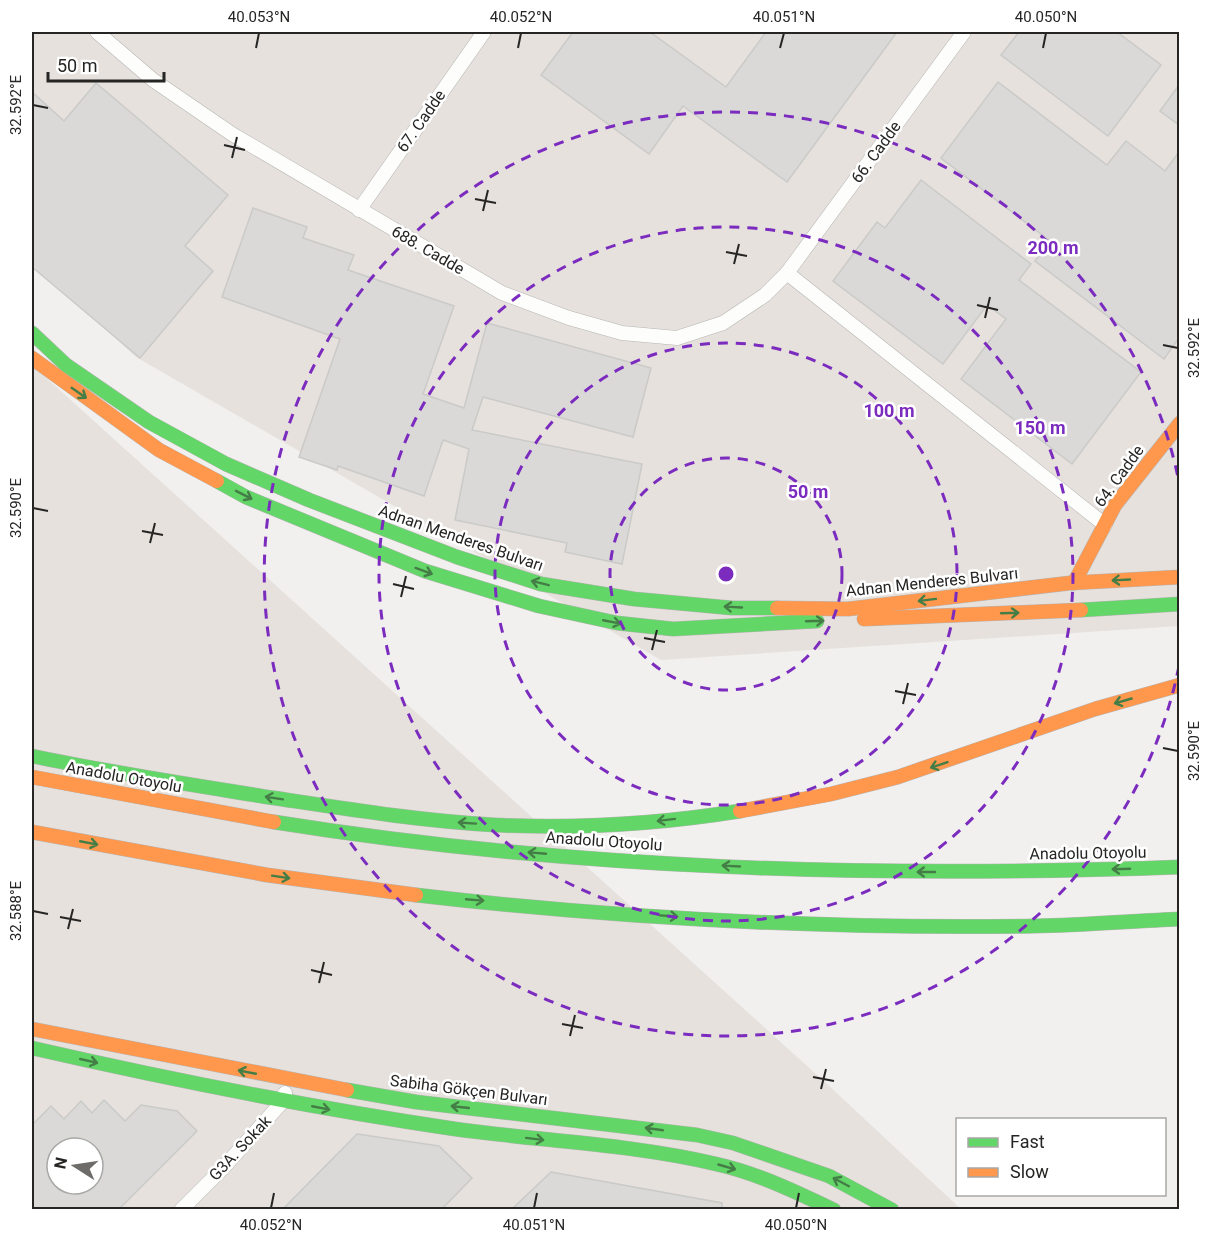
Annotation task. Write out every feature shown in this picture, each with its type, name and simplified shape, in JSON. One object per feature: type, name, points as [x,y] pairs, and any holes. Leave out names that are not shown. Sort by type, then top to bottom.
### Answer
[{"type":"main road","name":"Adnan Menderes Bulvarı","points":[[32,333],[66,365],[149,422],[226,464],[309,500],[446,553],[541,584],[634,599],[732,608],[848,609],[1074,583],[1179,577]]},
{"type":"main road","points":[[32,358],[159,450],[246,497],[425,571],[539,606],[617,623],[673,629],[704,629],[733,625],[1136,608],[1179,604]]},
{"type":"main road","name":"64. Cadde","points":[[1074,583],[1115,505],[1179,423]]},
{"type":"main road","points":[[32,756],[225,791],[437,820],[567,826],[655,821],[743,810],[830,794],[893,779],[967,756],[1096,709],[1179,685]]},
{"type":"main road","name":"Anadolu Otoyolu","points":[[32,777],[304,826],[484,848],[606,858],[733,866],[921,873],[1179,867]]},
{"type":"main road","points":[[32,832],[206,864],[344,886],[589,911],[795,923],[911,925],[1036,926],[1179,919]]},
{"type":"main road","name":"Sabiha Gökçen Bulvarı","points":[[32,1029],[288,1080],[416,1102],[603,1123],[733,1143],[829,1176],[888,1209]]},
{"type":"main road","points":[[32,1048],[284,1101],[457,1129],[617,1148],[718,1164],[780,1185],[834,1209]]},
{"type":"street","name":"688. Cadde","points":[[97,32],[153,80],[232,134],[502,293],[569,318],[622,333],[677,338],[723,323],[765,295],[787,273]]},
{"type":"street","name":"67. Cadde","points":[[359,210],[484,32]]},
{"type":"street","name":"66. Cadde","points":[[787,273],[964,32]]},
{"type":"street","points":[[787,273],[1105,525]]},
{"type":"street","name":"G3A. Sokak","points":[[181,1209],[284,1101],[288,1080]]},
{"type":"shaded area","points":[[32,32],[1179,32],[1179,626],[661,660],[136,357],[32,262]]},
{"type":"shaded area","points":[[32,365],[827,1084],[961,1209],[32,1209]]},
{"type":"building","points":[[573,32],[650,32],[726,87],[766,32],[897,32],[787,182],[683,106],[649,154],[541,75]]},
{"type":"building","points":[[1019,32],[1117,32],[1161,65],[1108,136],[1001,55]]},
{"type":"building","points":[[998,82],[1107,165],[1126,141],[1165,171],[1179,152],[1179,338],[1164,359],[1035,261],[1050,241],[941,158]]},
{"type":"building","points":[[96,83],[228,195],[185,246],[213,271],[140,358],[32,267],[32,92],[64,121]]},
{"type":"building","points":[[1179,85],[1179,125],[1160,111]]},
{"type":"building","points":[[921,180],[1031,264],[1019,280],[1141,372],[1072,464],[961,379],[1006,319],[987,305],[943,364],[833,281],[877,222],[885,228]]},
{"type":"building","points":[[253,208],[307,227],[303,238],[354,255],[348,270],[454,306],[423,394],[464,408],[487,323],[651,368],[633,437],[483,397],[472,430],[642,464],[622,564],[565,552],[567,543],[455,520],[469,449],[443,440],[424,496],[338,466],[337,470],[299,457],[340,339],[222,297]]},
{"type":"building","points":[[104,1100],[125,1121],[141,1105],[177,1111],[197,1131],[119,1209],[32,1209],[32,1125],[51,1106],[64,1119],[81,1101],[92,1113]]},
{"type":"building","points":[[357,1134],[439,1146],[472,1178],[442,1209],[283,1209]]},
{"type":"building","points":[[551,1172],[722,1203],[722,1209],[512,1209]]},
{"type":"traffic: fast","points":[[32,333],[66,365],[149,422],[226,464],[309,500],[457,557],[541,584],[634,599],[732,608],[777,608]]},
{"type":"traffic: fast","points":[[217,481],[246,497],[425,571],[539,606],[617,623],[673,629],[817,621]]},
{"type":"traffic: fast","points":[[1081,610],[1180,604]]},
{"type":"traffic: fast","points":[[32,756],[274,798],[440,821],[495,825],[587,826],[649,822],[740,811]]},
{"type":"traffic: fast","points":[[274,822],[499,851],[726,867],[953,871],[1180,867]]},
{"type":"traffic: fast","points":[[416,895],[648,916],[803,924],[1035,926],[1180,919]]},
{"type":"traffic: fast","points":[[32,1048],[190,1082],[349,1112],[455,1129],[619,1147],[684,1157],[746,1172],[834,1210]]},
{"type":"traffic: fast","points":[[347,1090],[416,1102],[697,1135],[733,1143],[829,1176],[892,1210]]},
{"type":"traffic: slow","points":[[32,358],[159,450],[217,481]]},
{"type":"traffic: slow","points":[[1074,583],[1115,505],[1180,423]]},
{"type":"traffic: slow","points":[[777,608],[848,609],[1070,583],[1180,577]]},
{"type":"traffic: slow","points":[[864,619],[1081,610]]},
{"type":"traffic: slow","points":[[740,811],[831,794],[898,777],[1095,709],[1180,685]]},
{"type":"traffic: slow","points":[[32,777],[274,822]]},
{"type":"traffic: slow","points":[[32,832],[267,875],[416,895]]},
{"type":"traffic: slow","points":[[32,1029],[347,1090]]}]
